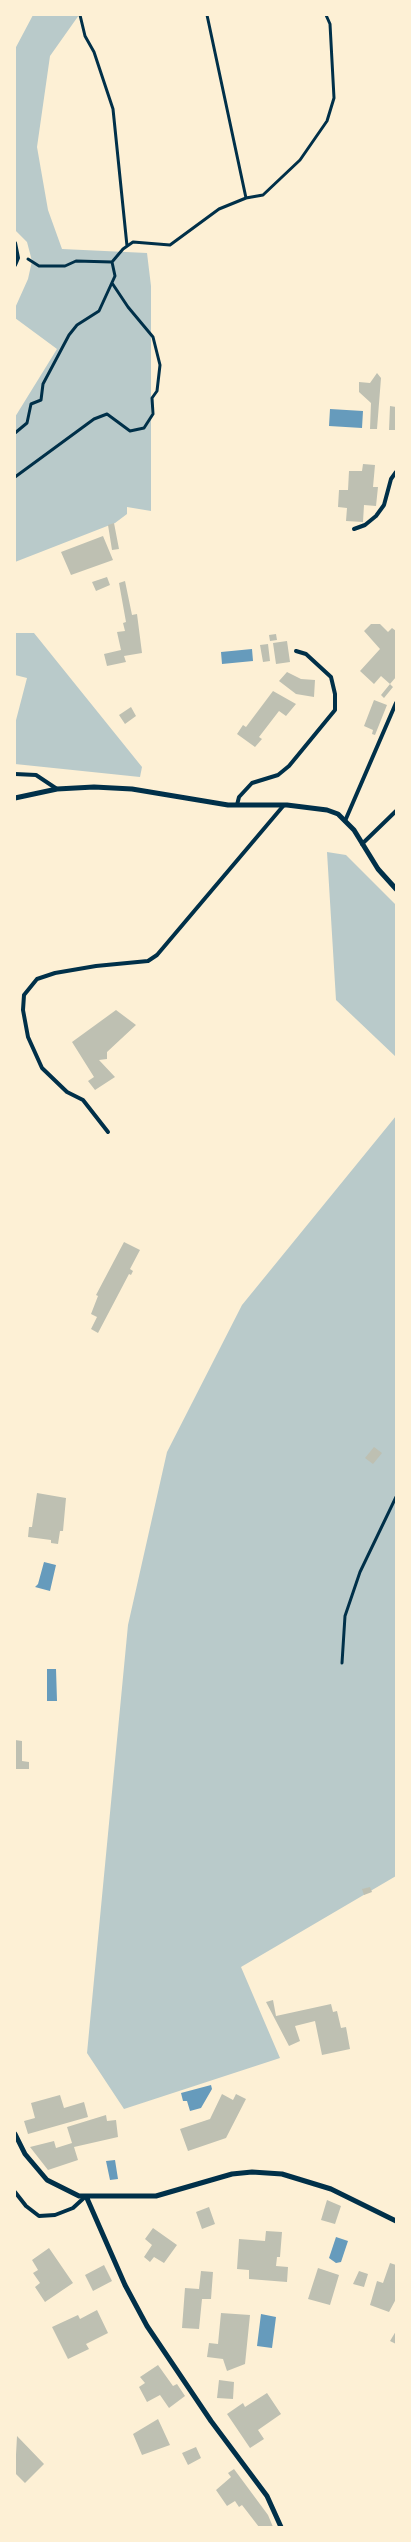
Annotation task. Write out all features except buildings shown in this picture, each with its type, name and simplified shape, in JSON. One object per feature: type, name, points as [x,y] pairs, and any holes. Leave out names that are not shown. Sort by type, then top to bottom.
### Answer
[{"type":"street","points":[[15,798],[57,789],[94,787],[132,789],[237,805],[284,806],[327,810],[338,814],[345,821],[378,870],[396,889]]},
{"type":"street","points":[[15,2134],[25,2154],[47,2180],[69,2192],[86,2196],[156,2196],[232,2174],[252,2172],[282,2174],[331,2189],[396,2220]]},
{"type":"street","points":[[86,2196],[125,2285],[147,2326],[212,2421],[267,2496],[281,2527]]},
{"type":"lane","points":[[15,243],[18,258],[15,265]]},
{"type":"lane","points":[[354,529],[365,525],[376,516],[384,505],[391,479],[396,472]]},
{"type":"lane","points":[[237,805],[239,797],[252,783],[278,775],[289,766],[334,710],[335,694],[331,677],[306,654],[296,651]]},
{"type":"lane","points":[[345,821],[396,703]]},
{"type":"lane","points":[[15,774],[36,775],[57,789]]},
{"type":"lane","points":[[108,1132],[83,1100],[67,1092],[42,1068],[28,1037],[23,1010],[24,995],[37,979],[55,973],[96,966],[148,961],[157,955],[284,806]]},
{"type":"lane","points":[[362,844],[396,811]]},
{"type":"lane","points":[[15,2192],[26,2206],[39,2216],[55,2216],[74,2208],[86,2196]]},
{"type":"path","points":[[80,15],[85,36],[94,52],[113,109],[127,246]]},
{"type":"path","points":[[207,15],[246,198]]},
{"type":"path","points":[[16,252],[39,266],[65,266],[76,261],[112,262],[133,242],[170,245],[219,209],[246,198],[263,195],[300,160],[327,121],[334,98],[330,24],[326,15]]},
{"type":"path","points":[[15,433],[27,423],[31,404],[41,400],[43,384],[69,335],[77,325],[99,311],[115,276],[112,262]]},
{"type":"path","points":[[15,477],[94,419],[107,414],[130,431],[144,428],[153,414],[152,398],[157,391],[160,365],[153,337],[128,307],[112,283]]},
{"type":"path","points":[[342,1663],[345,1616],[360,1572],[396,1497]]},
{"type":"shaded area","points":[[33,15],[79,15],[50,56],[37,147],[48,210],[62,249],[147,253],[151,286],[151,511],[127,507],[127,514],[115,523],[15,562],[15,417],[57,349],[15,318],[15,308],[28,279],[32,261],[27,242],[15,230],[15,49]]},
{"type":"shaded area","points":[[15,633],[34,633],[142,767],[140,777],[15,764],[15,724],[27,678],[15,675]]},
{"type":"shaded area","points":[[327,852],[346,855],[396,905],[396,1057],[336,1000]]},
{"type":"shaded area","points":[[396,1116],[396,1876],[241,1967],[280,2058],[124,2109],[87,2053],[128,1625],[167,1452],[242,1305]]},
{"type":"water","points":[[330,409],[363,411],[362,428],[329,426]]},
{"type":"water","points":[[252,649],[253,661],[222,664],[221,652]]},
{"type":"water","points":[[44,1562],[56,1565],[50,1591],[35,1587],[38,1584]]},
{"type":"water","points":[[47,1669],[56,1669],[57,1701],[47,1701]]},
{"type":"water","points":[[211,2085],[212,2089],[201,2108],[190,2111],[187,2101],[183,2101],[181,2093]]},
{"type":"water","points":[[115,2160],[118,2179],[110,2180],[106,2161]]},
{"type":"water","points":[[336,2237],[348,2241],[341,2262],[336,2263],[329,2258]]},
{"type":"water","points":[[261,2314],[276,2317],[272,2348],[257,2346]]}]
